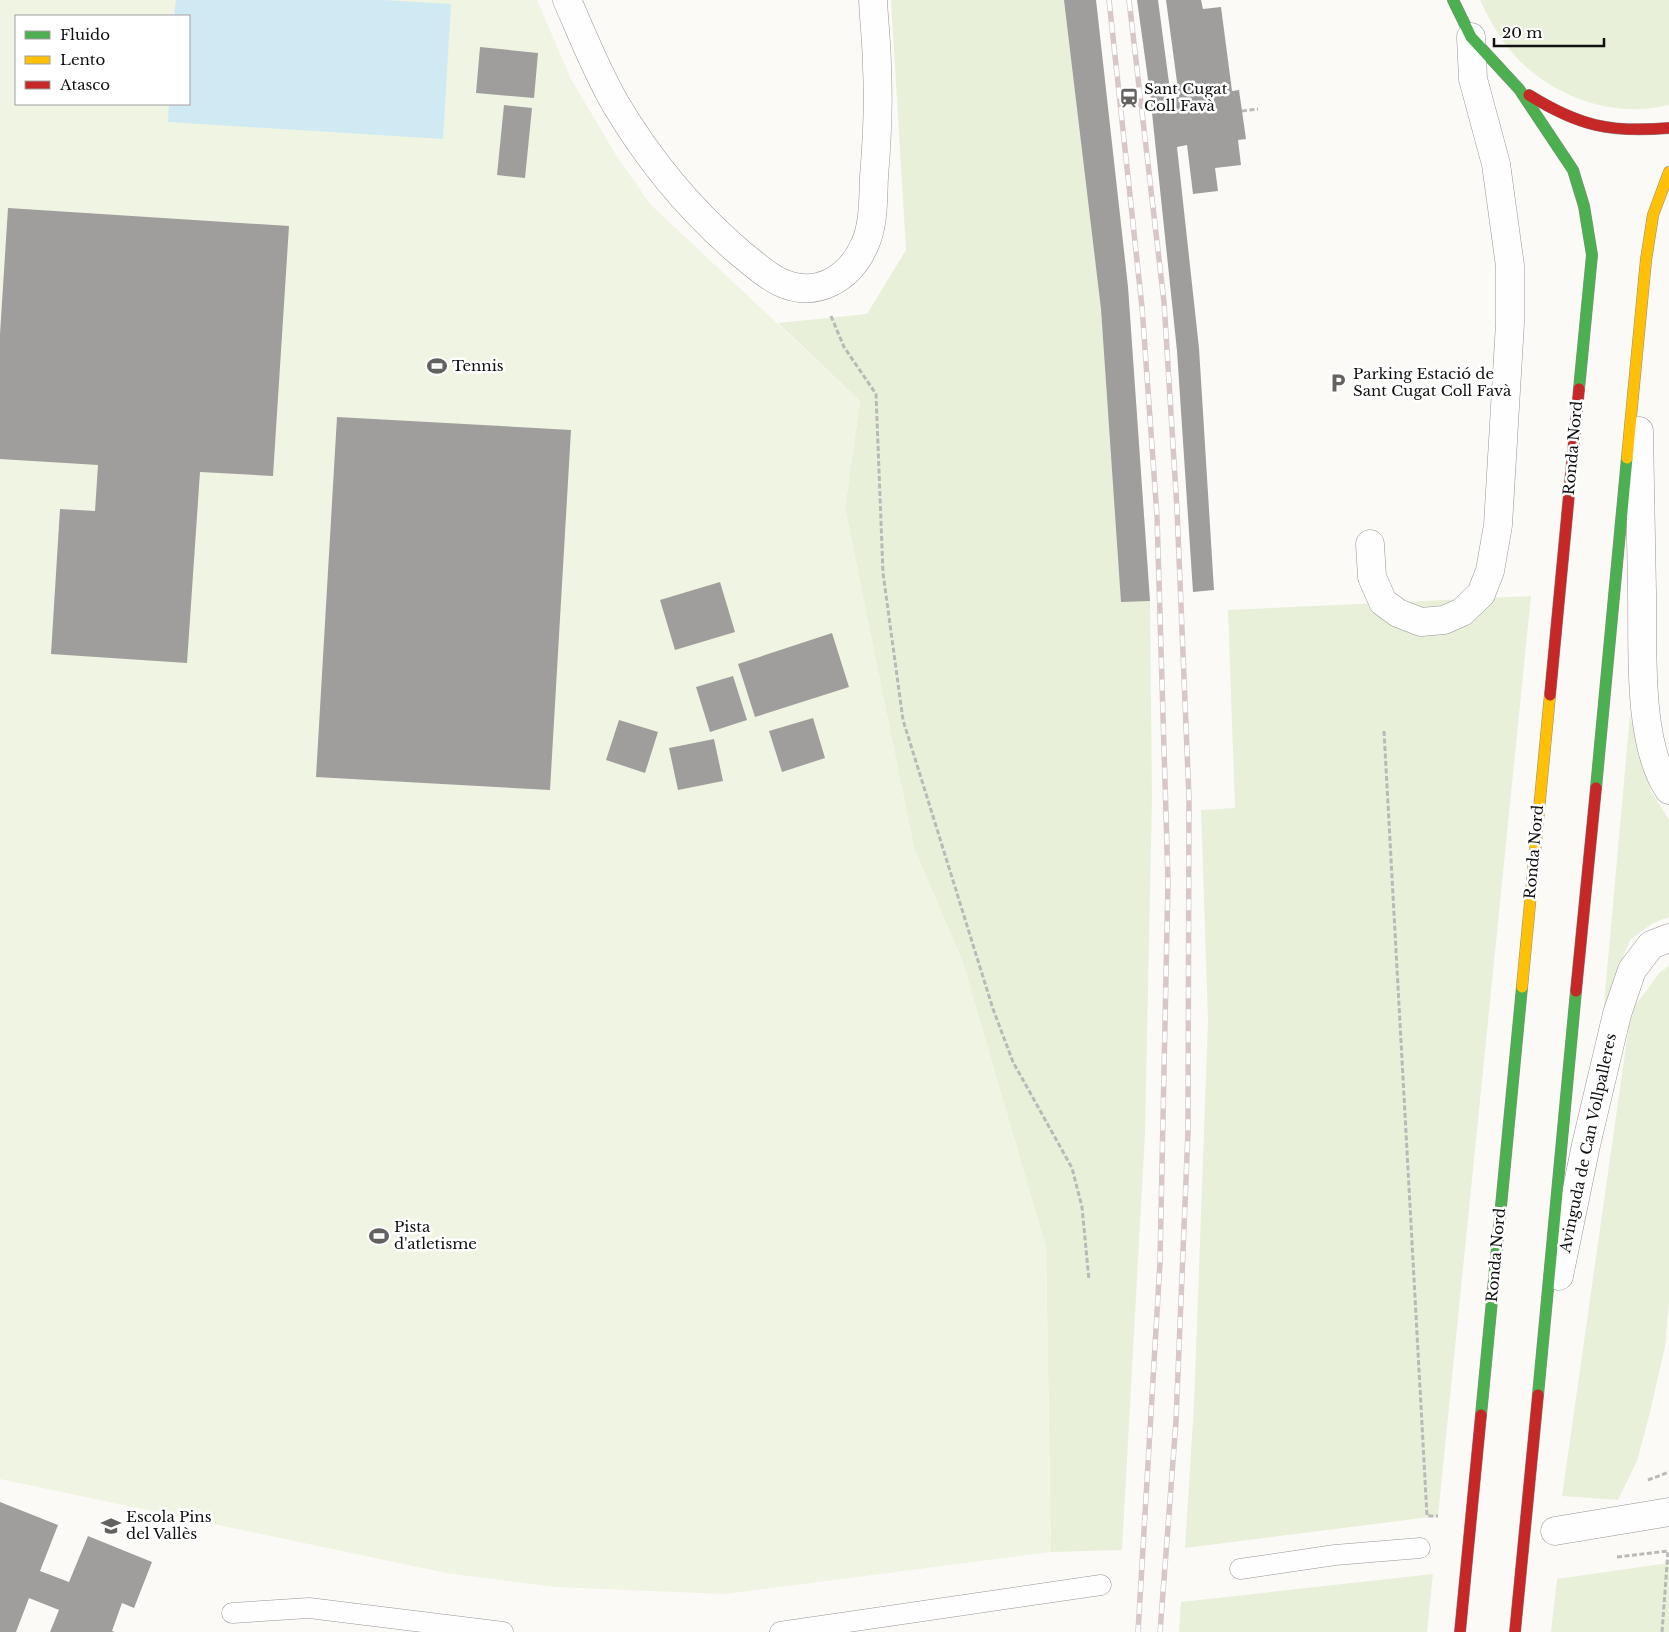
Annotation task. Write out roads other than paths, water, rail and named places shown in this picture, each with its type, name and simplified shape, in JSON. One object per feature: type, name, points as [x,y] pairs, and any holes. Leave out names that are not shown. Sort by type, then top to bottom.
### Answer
[{"type":"main road","name":"Ronda Nord","points":[[1453,0],[1471,37],[1519,89],[1573,170],[1584,206],[1592,255],[1460,1632]]},
{"type":"main road","name":"Ronda Nord","points":[[1519,89],[1560,114],[1588,125],[1618,131],[1647,131],[1669,128]]},
{"type":"main road","points":[[1515,1632],[1646,260],[1653,215],[1669,172]]},
{"type":"street","points":[[567,0],[614,102],[645,150],[676,189],[716,232],[761,270],[780,282],[800,288],[819,287],[838,280],[854,264],[866,243],[872,214],[877,140],[878,68],[873,0]]},
{"type":"street","points":[[1370,544],[1372,576],[1383,602],[1398,613],[1421,622],[1444,620],[1462,612],[1481,594],[1490,571],[1498,525],[1510,323],[1510,266],[1496,164],[1473,79],[1471,37]]},
{"type":"street","points":[[1638,340],[1643,697],[1653,754],[1669,790]]},
{"type":"street","name":"Avinguda de Can Vollpalleres","points":[[1540,1368],[1586,1145],[1617,1014],[1632,970],[1651,945],[1669,938]]},
{"type":"street","points":[[1555,1531],[1669,1512]]},
{"type":"lane","points":[[1240,1569],[1335,1556],[1420,1548]]},
{"type":"lane","points":[[780,1632],[1101,1585]]},
{"type":"lane","points":[[232,1613],[309,1608],[503,1632]]},
{"type":"water","points":[[176,0],[383,0],[451,4],[443,139],[168,122],[169,105],[190,105],[190,15],[174,15]]},
{"type":"railway","points":[[1109,0],[1142,307],[1157,516],[1168,881],[1160,1262],[1138,1632]]},
{"type":"railway","points":[[1129,0],[1164,302],[1177,509],[1189,798],[1188,1131],[1176,1421],[1160,1632]]},
{"type":"place","name":"Sant Cugat Coll Favà","points":[[1129,98]]},
{"type":"place","name":"Tennis","points":[[437,366]]},
{"type":"place","name":"Parking Estació de Sant Cugat Coll Favà","points":[[1338,383]]},
{"type":"place","name":"Pista d'atletisme","points":[[379,1236]]},
{"type":"place","name":"Escola Pins del Vallès","points":[[111,1526]]}]
